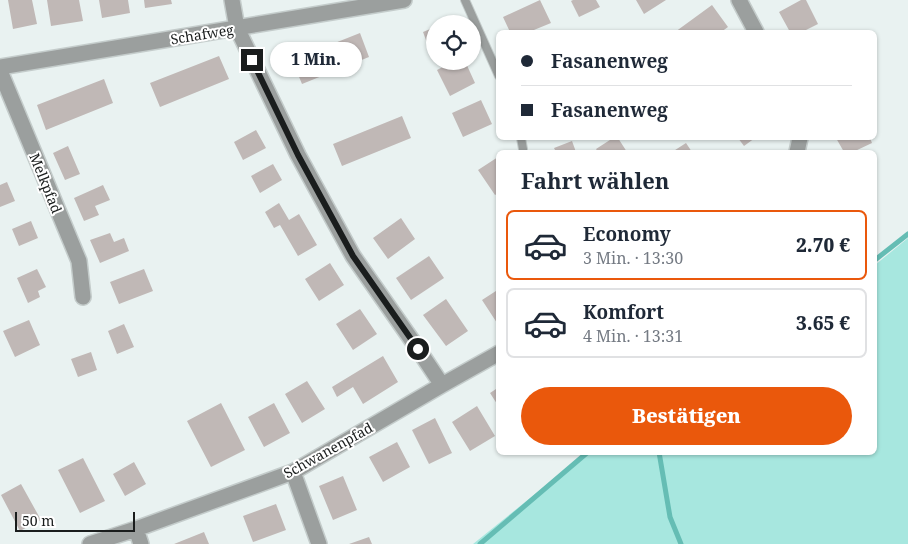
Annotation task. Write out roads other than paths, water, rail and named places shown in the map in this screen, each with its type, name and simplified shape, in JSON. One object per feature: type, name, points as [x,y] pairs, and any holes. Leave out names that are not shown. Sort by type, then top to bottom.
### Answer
[{"type":"street","points":[[232,0],[237,28],[298,155],[353,256],[442,385]]},
{"type":"street","name":"Schafweg","points":[[0,69],[404,0]]},
{"type":"street","points":[[739,0],[755,30]]},
{"type":"street","name":"Melkpfad","points":[[0,69],[79,261],[83,297]]},
{"type":"street","name":"Schwanenpfad","points":[[90,544],[293,472],[496,355]]},
{"type":"street","points":[[293,472],[319,544]]},
{"type":"street","points":[[136,529],[141,544]]},
{"type":"lane","points":[[465,0],[496,69]]},
{"type":"lane","points":[[522,140],[523,149]]},
{"type":"waterway","points":[[877,258],[908,234]]},
{"type":"waterway","points":[[480,544],[584,455]]},
{"type":"waterway","points":[[660,455],[670,517],[681,544]]}]
